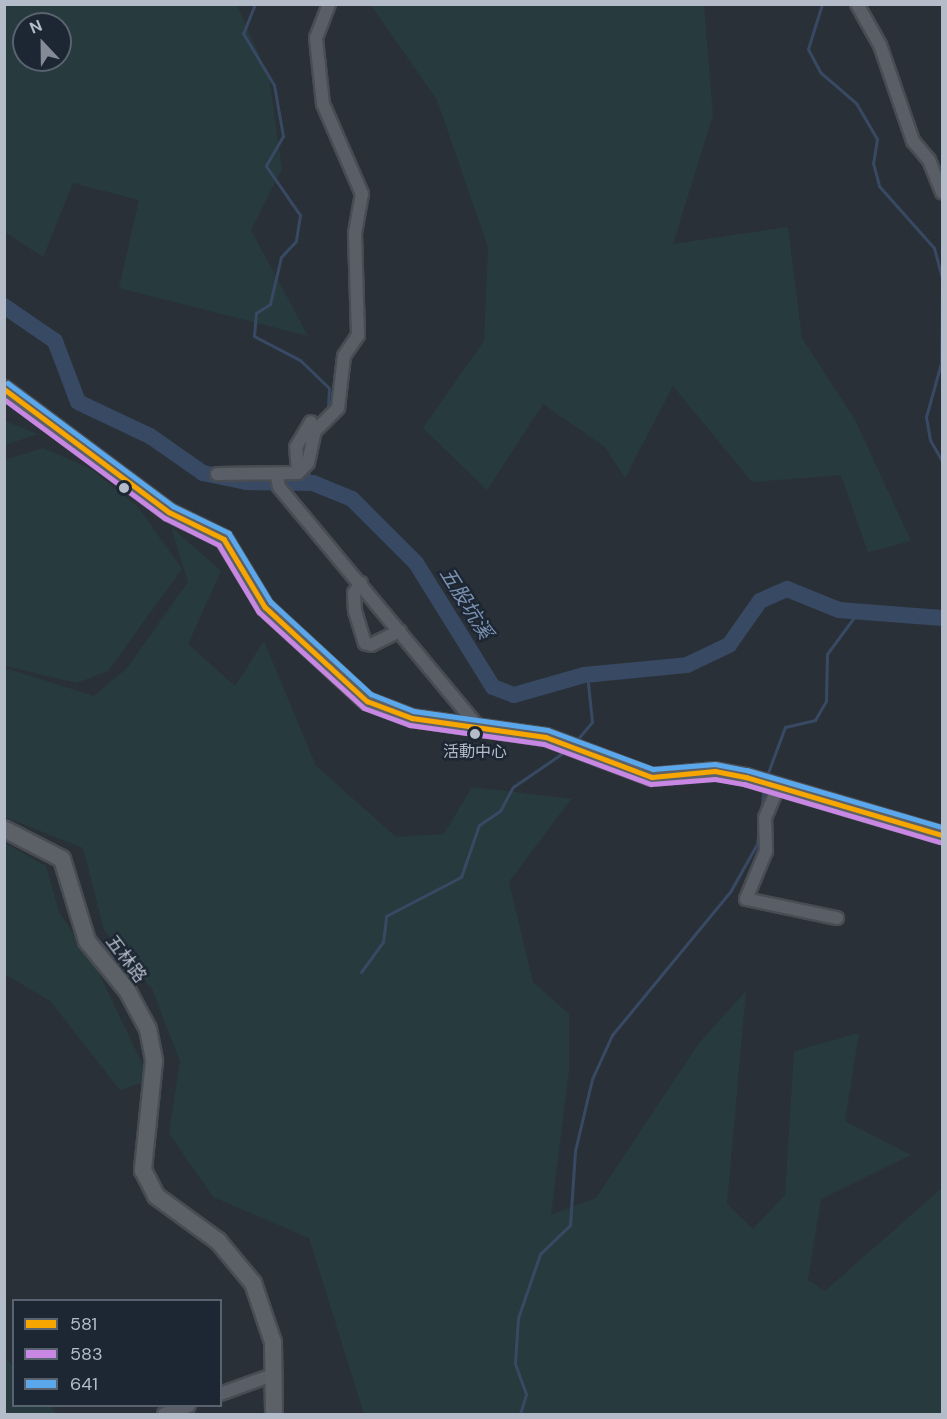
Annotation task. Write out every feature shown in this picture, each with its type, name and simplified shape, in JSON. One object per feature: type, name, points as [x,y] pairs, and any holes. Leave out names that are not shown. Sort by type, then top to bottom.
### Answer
[{"type":"main road","points":[[4,389],[169,513],[224,539],[265,608],[367,701],[412,718],[475,723],[570,748],[652,777],[715,771],[770,783],[942,836]]},
{"type":"main road","name":"五林路","points":[[4,829],[62,859],[87,941],[127,990],[148,1029],[154,1061],[143,1148],[143,1170],[156,1196],[218,1241],[253,1283],[266,1311],[275,1374],[274,1414]]},
{"type":"street","points":[[216,474],[278,482],[297,473],[308,463],[315,431],[338,408],[344,356],[358,335],[355,232],[362,194],[323,104],[316,38],[329,4]]},
{"type":"street","points":[[857,4],[880,45],[913,141],[929,160],[942,194]]},
{"type":"street","points":[[297,473],[296,447],[310,422]]},
{"type":"street","points":[[278,482],[475,723]]},
{"type":"street","points":[[361,583],[354,593],[355,611],[365,643],[371,645],[400,632]]},
{"type":"street","points":[[770,783],[765,818],[766,851],[746,899],[837,918]]},
{"type":"street","points":[[222,1393],[275,1374]]},
{"type":"street","points":[[164,1414],[186,1407]]},
{"type":"green space","points":[[4,5],[237,5],[269,77],[282,169],[251,230],[308,336],[119,288],[139,200],[73,183],[43,257],[5,232]]},
{"type":"green space","points":[[371,5],[704,5],[713,115],[673,244],[788,227],[802,338],[855,420],[911,541],[868,552],[841,475],[752,482],[673,386],[625,478],[605,447],[543,404],[487,490],[423,428],[484,341],[488,247],[437,100]]},
{"type":"green space","points":[[5,421],[38,434],[5,445]]},
{"type":"green space","points":[[43,448],[91,469],[138,507],[182,569],[108,671],[77,683],[5,666],[5,460]]},
{"type":"green space","points":[[171,527],[221,571],[188,644],[235,686],[264,641],[316,766],[396,837],[444,834],[472,787],[571,799],[509,882],[533,982],[569,1014],[569,1071],[551,1215],[596,1198],[699,1043],[746,991],[727,1204],[753,1229],[785,1195],[794,1051],[859,1033],[845,1121],[911,1155],[821,1199],[808,1280],[825,1291],[942,1188],[942,1414],[364,1414],[309,1238],[213,1197],[169,1133],[180,1061],[152,989],[104,930],[83,848],[5,817],[5,668],[94,696],[127,668],[188,582]]},
{"type":"green space","points":[[5,843],[46,866],[59,912],[93,961],[150,1080],[120,1090],[50,1001],[5,974]]},
{"type":"green space","points":[[4,1356],[12,1365],[12,1407],[51,1407],[57,1414],[5,1414]]},
{"type":"waterway","points":[[255,4],[243,33],[274,85],[283,136],[266,166],[300,215],[296,241],[281,257],[270,304],[256,313],[254,336],[300,360],[329,388],[328,407],[315,422]]},
{"type":"waterway","points":[[822,4],[808,49],[820,72],[856,103],[877,139],[873,163],[879,186],[934,248],[942,278],[941,363],[926,417],[930,440],[942,461]]},
{"type":"waterway","name":"五股坑溪","points":[[4,306],[55,341],[78,402],[150,436],[203,473],[246,482],[313,483],[352,499],[416,563],[493,687],[514,695],[584,675],[687,665],[729,645],[760,601],[787,589],[839,610],[942,618]]},
{"type":"waterway","points":[[306,468],[313,483]]},
{"type":"waterway","points":[[766,778],[785,727],[815,720],[826,701],[827,654],[858,612]]},
{"type":"waterway","points":[[576,741],[592,722],[587,674]]},
{"type":"waterway","points":[[361,972],[383,942],[386,916],[461,877],[479,825],[500,811],[513,787],[567,750]]},
{"type":"waterway","points":[[520,1414],[526,1394],[515,1363],[518,1318],[540,1254],[570,1225],[575,1151],[592,1079],[612,1035],[730,892],[757,844],[764,787]]},
{"type":"transit line","name":"641","points":[[8,383],[173,506],[229,533],[271,602],[371,694],[414,711],[548,730],[653,769],[715,764],[747,770],[942,827]]},
{"type":"transit line","name":"581","points":[[4,389],[169,512],[224,539],[265,607],[367,701],[412,718],[546,737],[652,777],[715,771],[746,777],[942,835]]},
{"type":"transit line","name":"583","points":[[4,399],[165,518],[219,545],[259,612],[364,708],[410,725],[544,744],[651,784],[715,779],[744,784],[940,842]]},
{"type":"place","name":"活動中心","points":[[475,734]]}]
